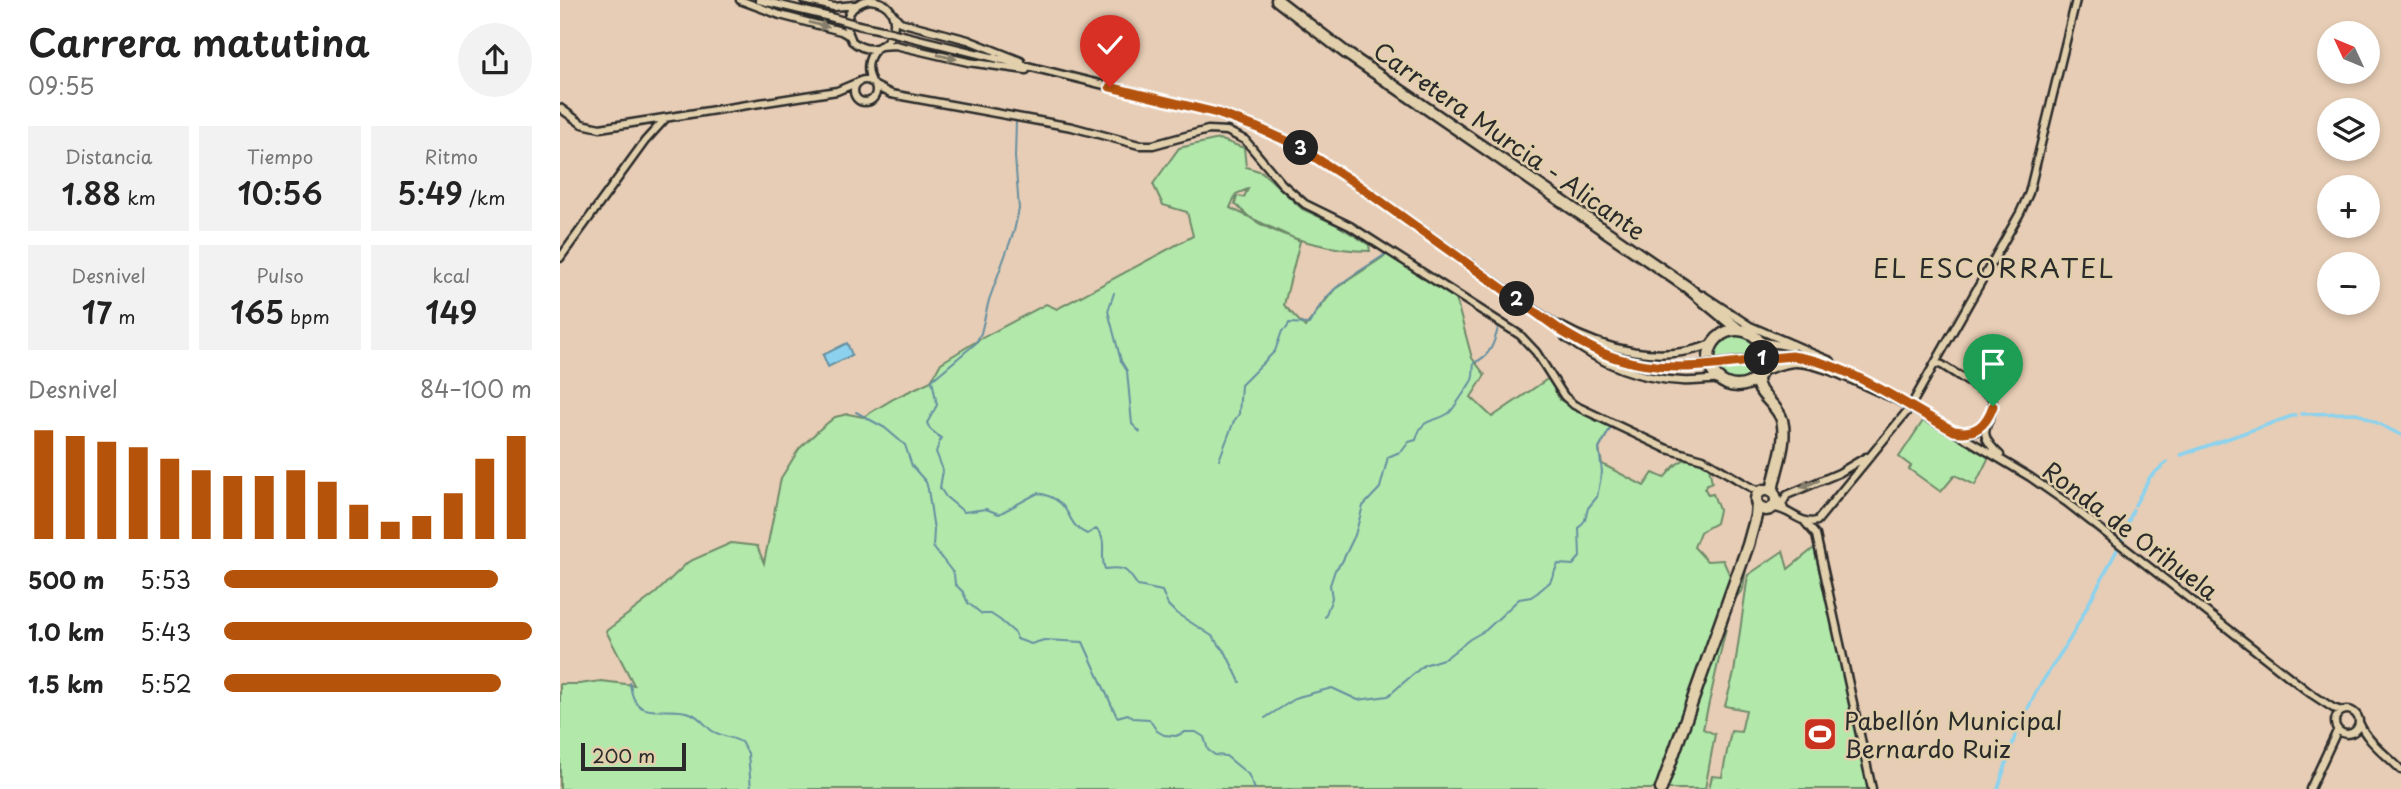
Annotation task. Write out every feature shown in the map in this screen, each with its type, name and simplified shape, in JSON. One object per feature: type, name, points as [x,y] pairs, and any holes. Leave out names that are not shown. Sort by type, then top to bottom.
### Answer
[{"type":"highway","name":"Carretera Murcia - Alicante","points":[[1277,0],[1346,53],[1686,287],[1739,330]]},
{"type":"highway","points":[[1719,313],[1723,323],[1710,356],[1712,369],[1720,380],[1728,385],[1743,386],[1766,402],[1775,414],[1778,424],[1776,455],[1760,508],[1770,508]]},
{"type":"highway","points":[[1661,789],[1782,449],[1783,425],[1778,410],[1758,388],[1765,352],[1759,341],[1750,333],[1739,330],[1729,331],[1717,339]]},
{"type":"highway","points":[[1743,386],[1760,375]]},
{"type":"highway","points":[[1748,545],[1775,502],[1764,495]]},
{"type":"main road","points":[[740,0],[780,15],[841,31],[850,37],[864,52],[866,63],[864,74],[853,90],[855,96]]},
{"type":"main road","name":"Ronda de Orihuela","points":[[759,0],[1217,113],[1258,128],[1294,144],[1355,183],[1563,332],[1597,351],[1638,364],[1666,367],[1791,356],[1817,360],[1865,382],[1954,431],[2050,490],[2310,693],[2333,708],[2354,712],[2362,729],[2401,770]]},
{"type":"main road","points":[[804,0],[841,8],[869,0],[882,3],[900,22],[907,25],[968,40],[1026,63],[1074,75],[1083,80]]},
{"type":"main road","points":[[1816,535],[1823,515],[1909,409],[2027,199],[2077,0]]},
{"type":"main road","points":[[850,37],[846,19],[856,4]]},
{"type":"main road","points":[[873,98],[874,84],[868,70],[869,61],[893,32],[892,13]]},
{"type":"main road","points":[[860,46],[868,48],[895,45],[968,62],[1032,71],[1102,88],[1110,87]]},
{"type":"main road","points":[[645,141],[648,131],[655,123],[667,118],[837,91],[866,80],[891,94],[1072,127],[1139,145],[1153,145],[1208,130],[1227,131],[1245,140],[1282,184],[1305,204],[1350,226],[1520,335],[1536,352],[1564,396],[1574,405],[1667,449],[1703,459],[1764,495],[1787,495],[1839,473],[1875,449]]},
{"type":"main road","points":[[837,91],[848,92],[864,102],[891,94]]},
{"type":"main road","points":[[560,108],[575,120],[590,127],[655,123]]},
{"type":"main road","points":[[643,122],[648,131]]},
{"type":"main road","points":[[560,258],[645,141],[655,123]]},
{"type":"main road","points":[[1472,267],[1482,271],[1559,325],[1585,339],[1609,346],[1660,354],[1692,350],[1717,339]]},
{"type":"main road","points":[[1686,287],[1692,287],[1750,326],[1839,365],[1865,382]]},
{"type":"main road","points":[[1511,295],[1517,303],[1572,343],[1612,365],[1632,373],[1664,379],[1720,380]]},
{"type":"main road","points":[[1759,341],[1806,350]]},
{"type":"main road","points":[[1939,355],[1948,370]]},
{"type":"main road","points":[[1935,363],[1988,392],[1992,397],[1993,406],[1985,427],[1987,441],[2012,466]]},
{"type":"main road","points":[[1760,375],[1789,364],[1802,364],[1856,381],[1893,398]]},
{"type":"main road","points":[[1928,375],[1936,369],[1948,370]]},
{"type":"main road","points":[[1954,431],[1976,431],[1988,418]]},
{"type":"main road","points":[[1839,473],[1847,475],[1848,484]]},
{"type":"main road","points":[[1784,509],[1782,504],[1787,495]]},
{"type":"main road","points":[[1770,508],[1784,509],[1809,523],[1816,535],[1872,789]]},
{"type":"main road","points":[[1809,523],[1823,515]]},
{"type":"main road","name":"Ronda de Orihuela","points":[[2310,693],[2334,720],[2337,731],[2358,736],[2376,746]]},
{"type":"main road","points":[[2334,720],[2342,711]]},
{"type":"main road","points":[[2333,744],[2357,730],[2359,722]]},
{"type":"main road","points":[[2310,789],[2337,731]]},
{"type":"green space","points":[[1219,139],[1244,148],[1246,167],[1262,172],[1302,209],[1337,225],[1369,245],[1370,251],[1356,250],[1293,238],[1300,241],[1284,305],[1305,327],[1335,289],[1388,254],[1456,299],[1472,358],[1485,375],[1471,397],[1492,417],[1549,378],[1560,400],[1611,427],[1599,449],[1602,464],[1644,486],[1653,473],[1664,478],[1674,466],[1684,460],[1694,460],[1709,466],[1712,483],[1707,484],[1705,489],[1708,495],[1713,494],[1719,510],[1716,523],[1700,532],[1694,547],[1707,561],[1723,560],[1731,578],[1657,789],[560,789],[560,684],[601,681],[634,685],[606,631],[656,593],[688,562],[731,543],[757,546],[764,563],[781,478],[799,449],[835,417],[848,414],[863,417],[931,381],[941,363],[980,339],[1046,304],[1057,309],[1193,236],[1187,212],[1163,205],[1153,184],[1179,148]],"holes":[[[1248,189],[1244,197],[1237,196],[1235,204],[1250,217],[1230,208],[1236,194]]]},
{"type":"green space","points":[[1734,334],[1752,339],[1762,355],[1713,361],[1714,351],[1719,343]]},
{"type":"green space","points":[[1762,361],[1753,377],[1738,382],[1726,380],[1714,366]]},
{"type":"green space","points":[[1923,421],[1990,455],[1975,485],[1955,475],[1941,492],[1909,469],[1911,466],[1899,457]]},
{"type":"green space","points":[[1814,548],[1870,789],[1709,789],[1712,776],[1722,777],[1731,731],[1741,732],[1746,710],[1725,706],[1734,673],[1748,575],[1783,551],[1788,569]]},
{"type":"green space","points":[[1747,561],[1743,589],[1732,602]]},
{"type":"green space","points":[[1732,603],[1703,729],[1715,734],[1705,789],[1664,789]]},
{"type":"water","points":[[847,343],[852,355],[828,367],[823,355]]},
{"type":"waterway","points":[[1016,120],[1015,157],[1019,209],[1014,231],[976,343],[932,380],[937,405],[927,423],[941,438],[936,452],[943,470],[940,488],[946,497],[964,512],[986,509],[999,514],[1038,493],[1058,501],[1079,529],[1087,534],[1096,529],[1100,534],[1105,569],[1122,569],[1138,586],[1162,591],[1168,605],[1176,613],[1212,636],[1226,653],[1240,682]]},
{"type":"waterway","points":[[1219,460],[1239,414],[1241,385],[1275,351],[1282,331],[1289,323],[1309,324],[1334,290],[1387,253]]},
{"type":"waterway","points":[[1114,293],[1108,311],[1121,361],[1127,371],[1132,424],[1140,432]]},
{"type":"waterway","points":[[1325,617],[1332,598],[1330,585],[1335,570],[1342,562],[1355,535],[1363,506],[1380,488],[1388,457],[1402,451],[1409,442],[1416,440],[1418,432],[1425,424],[1451,411],[1472,380],[1474,363],[1490,349],[1498,328]]},
{"type":"waterway","points":[[856,412],[885,428],[905,445],[912,466],[926,482],[928,489],[934,530],[933,547],[954,574],[955,584],[968,603],[982,614],[991,614],[1000,620],[1015,633],[1017,639],[1031,644],[1044,640],[1083,642],[1117,717],[1128,714],[1133,718],[1149,719],[1157,731],[1164,735],[1176,736],[1185,732],[1196,732],[1204,737],[1208,750],[1215,755],[1226,756],[1248,774],[1255,789]]},
{"type":"waterway","points":[[2301,414],[2357,413],[2401,435]]},
{"type":"waterway","points":[[2181,455],[2295,415]]},
{"type":"waterway","points":[[1265,718],[1298,697],[1332,688],[1358,700],[1388,696],[1424,665],[1446,658],[1486,630],[1519,599],[1537,593],[1550,582],[1558,564],[1573,565],[1580,557],[1579,528],[1585,520],[1588,508],[1597,497],[1602,472],[1599,449],[1611,427]]},
{"type":"waterway","points":[[2135,505],[2150,477],[2167,462]]},
{"type":"waterway","points":[[2122,539],[2133,510]]},
{"type":"waterway","points":[[1998,789],[2015,736],[2037,690],[2070,639],[2118,548]]},
{"type":"waterway","points":[[630,683],[637,704],[644,709],[690,713],[714,732],[741,742],[748,753],[751,789]]},
{"type":"place","name":"Pabellón Municipal Bernardo Ruiz","points":[[1820,734]]},
{"type":"district","name":"EL ESCORRATEL","points":[[1994,267]]},
{"type":"route","points":[[1110,87],[1217,113],[1245,122],[1294,144],[1355,183],[1563,332],[1617,359],[1666,367],[1791,356],[1809,358],[1838,368],[1954,431],[1966,433],[1979,429],[1993,406]]}]
